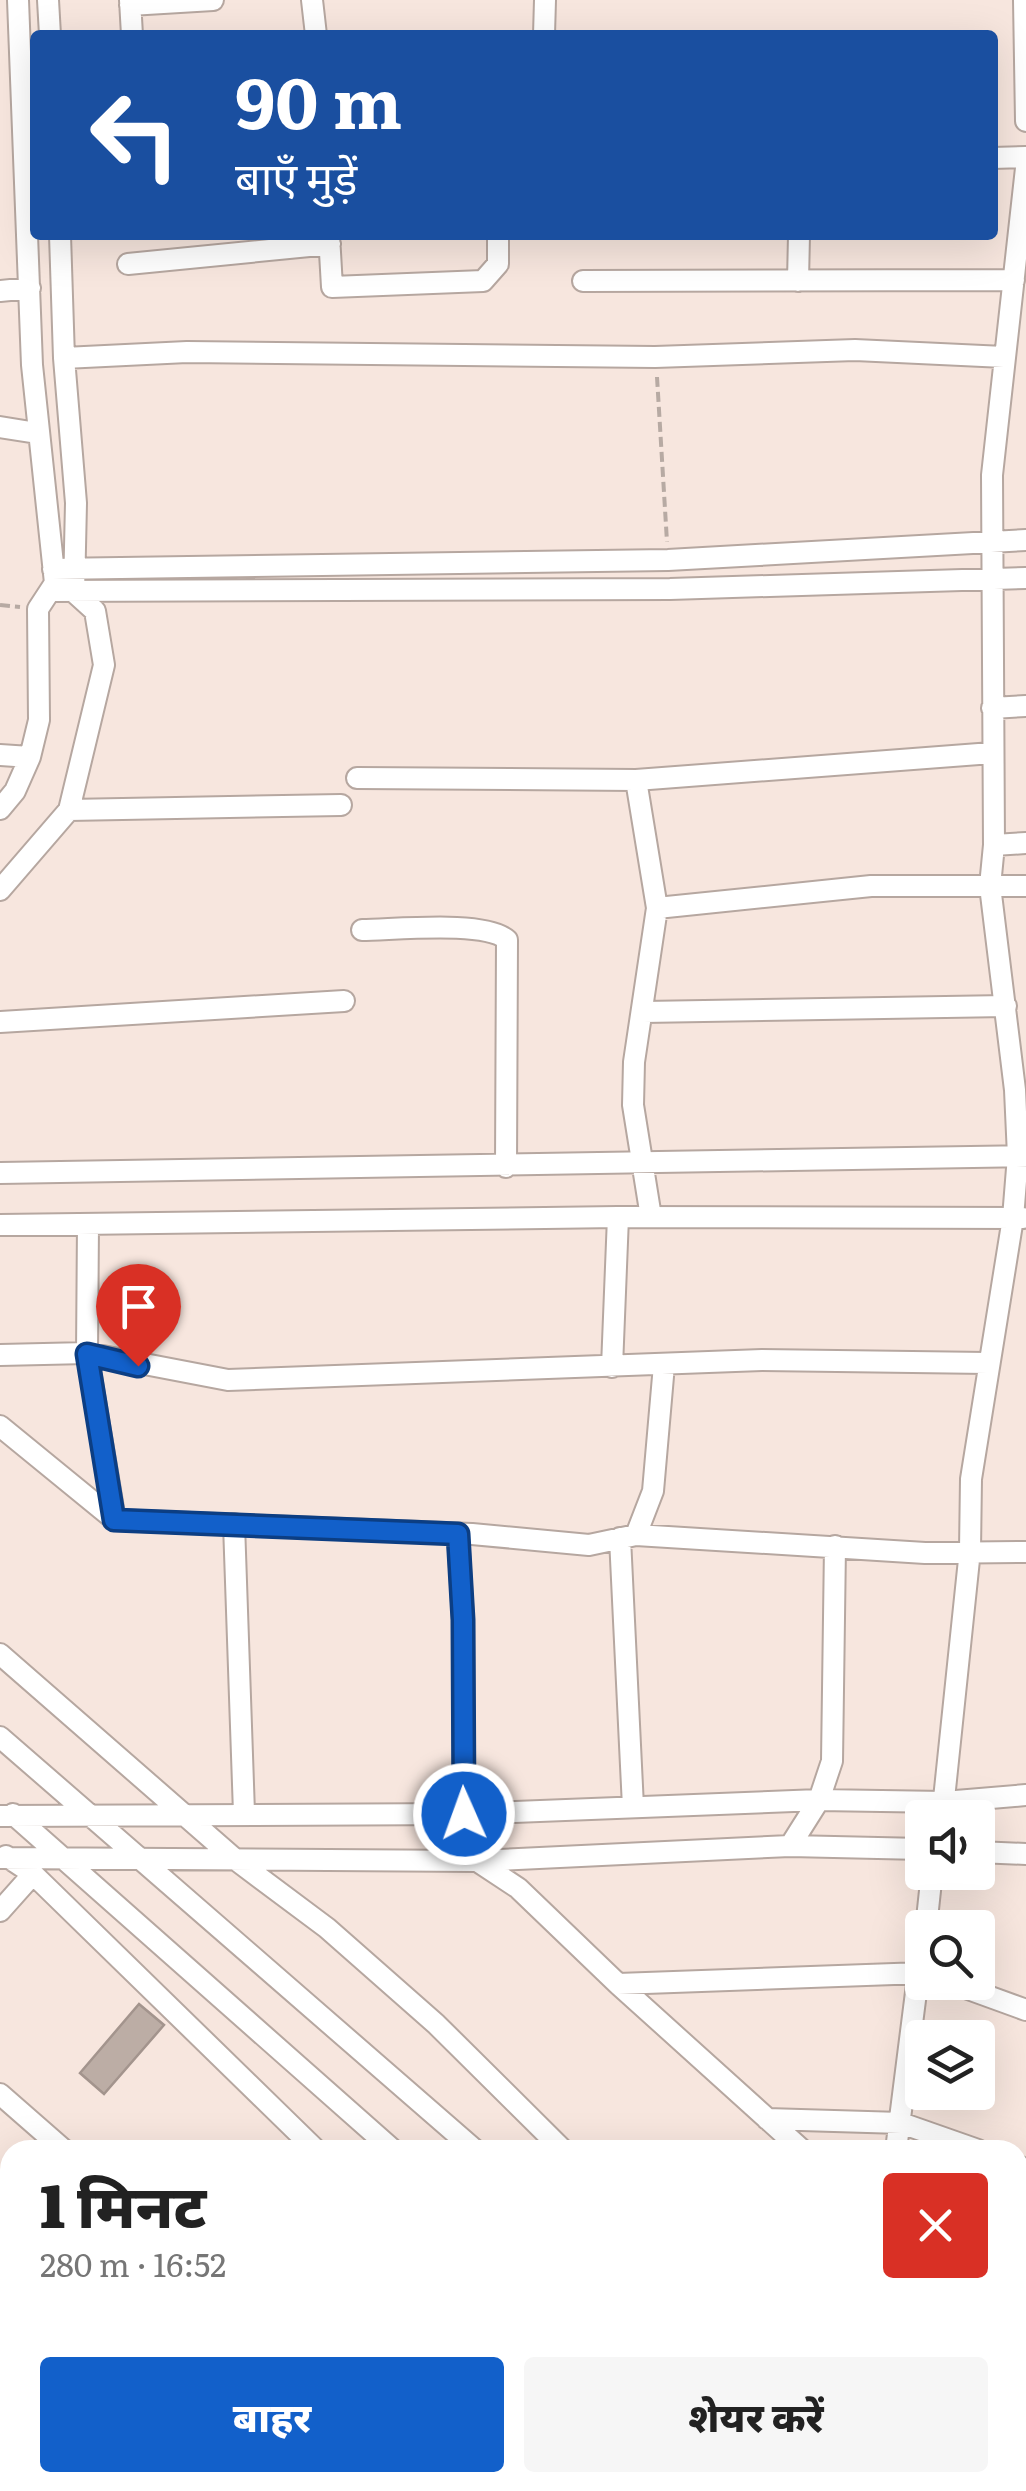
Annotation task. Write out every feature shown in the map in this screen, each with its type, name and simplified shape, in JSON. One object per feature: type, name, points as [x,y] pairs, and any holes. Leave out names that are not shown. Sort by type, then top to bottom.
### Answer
[{"type":"street","points":[[0,808],[15,791],[30,757],[38,720],[38,609],[52,580],[36,433],[30,288],[10,35],[18,0]]},
{"type":"street","points":[[48,0],[50,30]]},
{"type":"street","points":[[132,30],[130,3],[213,0]]},
{"type":"street","points":[[312,0],[315,30]]},
{"type":"street","points":[[544,30],[546,0]]},
{"type":"street","points":[[1024,0],[1026,121]]},
{"type":"street","points":[[998,158],[1026,157]]},
{"type":"street","points":[[944,1800],[970,1550],[972,1479],[987,1363],[1022,1222],[1016,1039],[1006,1006],[990,886],[994,845],[992,475],[1026,168]]},
{"type":"street","points":[[60,240],[77,570],[74,592]]},
{"type":"street","points":[[128,264],[330,240],[332,287],[483,281],[498,264],[498,240]]},
{"type":"street","points":[[798,240],[798,281]]},
{"type":"street","points":[[583,281],[1014,280]]},
{"type":"street","points":[[0,291],[30,288]]},
{"type":"street","points":[[64,358],[187,352],[655,357],[855,350],[1004,357]]},
{"type":"street","points":[[0,427],[36,433]]},
{"type":"street","points":[[52,580],[77,570],[668,560],[1026,540]]},
{"type":"street","points":[[74,592],[670,589],[1026,578]]},
{"type":"street","points":[[0,890],[69,810],[104,665],[96,611],[52,580]]},
{"type":"street","points":[[992,708],[1026,706]]},
{"type":"street","points":[[357,778],[636,780],[992,752]]},
{"type":"street","points":[[0,755],[30,757]]},
{"type":"street","points":[[636,780],[640,828],[657,908],[634,1062],[633,1105],[651,1217]]},
{"type":"street","points":[[69,810],[342,805]]},
{"type":"street","points":[[994,845],[1026,843]]},
{"type":"street","points":[[657,908],[870,886],[1026,886]]},
{"type":"street","points":[[362,930],[477,929],[500,933],[507,940],[506,1166]]},
{"type":"street","points":[[0,1022],[344,1001]]},
{"type":"street","points":[[644,1012],[1006,1006]]},
{"type":"street","points":[[0,1174],[1022,1156]]},
{"type":"street","points":[[0,1225],[618,1216],[1022,1222]]},
{"type":"street","points":[[612,1366],[618,1216]]},
{"type":"street","points":[[88,1224],[87,1354],[114,1520]]},
{"type":"street","points":[[0,1354],[87,1354],[228,1380],[762,1360],[987,1363]]},
{"type":"street","points":[[633,1808],[628,1537],[654,1492],[664,1366]]},
{"type":"street","points":[[0,1426],[114,1520],[458,1534],[589,1545],[628,1537],[925,1553],[1026,1552]]},
{"type":"street","points":[[234,1524],[244,1813]]},
{"type":"street","points":[[458,1534],[463,1620],[464,1814]]},
{"type":"street","points":[[790,1846],[819,1800],[832,1761],[836,1546]]},
{"type":"street","points":[[0,1654],[236,1860],[328,1928],[422,2012],[554,2140]]},
{"type":"street","points":[[0,1737],[463,2140]]},
{"type":"street","points":[[995,1801],[1026,1795]]},
{"type":"street","points":[[8,1816],[181,1812],[464,1814],[819,1800],[905,1807]]},
{"type":"street","points":[[0,1802],[8,1816],[60,1857],[381,2140]]},
{"type":"street","points":[[3,1856],[477,1861],[790,1846],[905,1849]]},
{"type":"street","points":[[995,1853],[1026,1854]]},
{"type":"street","points":[[3,1856],[33,1874],[306,2140]]},
{"type":"street","points":[[477,1861],[518,1888],[791,2140]]},
{"type":"street","points":[[0,1912],[33,1874]]},
{"type":"street","points":[[618,1984],[905,1973]]},
{"type":"street","points":[[995,1999],[1026,2010]]},
{"type":"street","points":[[898,2140],[916,2000]]},
{"type":"street","points":[[0,2094],[53,2140]]},
{"type":"street","points":[[767,2119],[901,2123],[949,2140]]},
{"type":"path","points":[[655,357],[668,560]]},
{"type":"building","points":[[139,2004],[164,2025],[104,2094],[80,2073]]},
{"type":"route","points":[[138,1366],[87,1354],[114,1520],[458,1534],[463,1620],[464,1814]]}]
